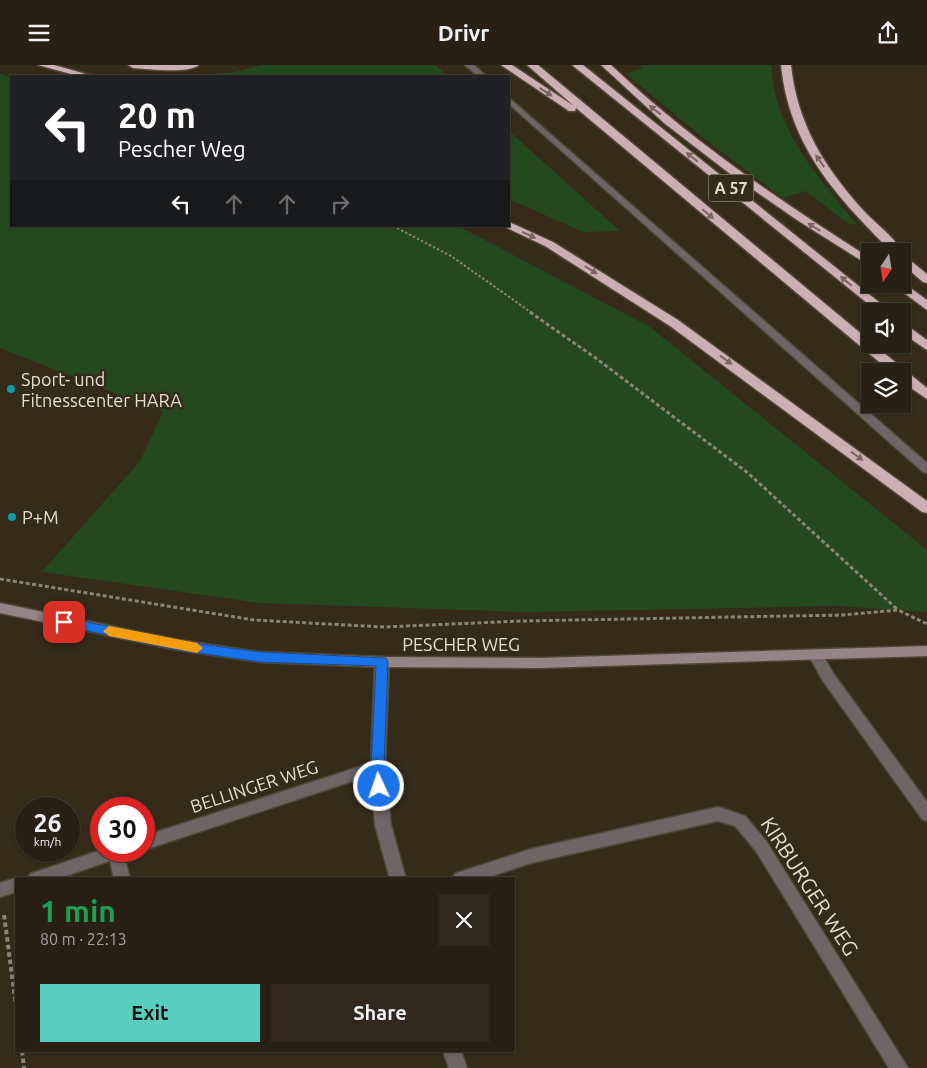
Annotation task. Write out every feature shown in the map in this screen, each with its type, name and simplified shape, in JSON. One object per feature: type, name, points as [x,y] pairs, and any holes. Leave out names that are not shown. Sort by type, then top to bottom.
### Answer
[{"type":"highway","points":[[43,65],[84,75]]},
{"type":"highway","points":[[134,65],[165,67],[194,65]]},
{"type":"highway","points":[[506,65],[617,138]]},
{"type":"highway","name":"A 57","points":[[532,65],[888,363]]},
{"type":"highway","name":"A 57","points":[[577,65],[874,303]]},
{"type":"highway","points":[[606,65],[637,96],[761,193],[861,257]]},
{"type":"highway","points":[[786,65],[789,92],[806,141],[837,186],[890,243]]},
{"type":"highway","points":[[510,225],[550,244],[674,323],[927,508]]},
{"type":"highway","points":[[911,265],[927,280]]},
{"type":"highway","points":[[910,293],[927,306]]},
{"type":"highway","points":[[911,333],[927,346]]},
{"type":"highway","points":[[911,382],[927,395]]},
{"type":"street","points":[[469,65],[481,75]]},
{"type":"street","points":[[510,101],[927,469]]},
{"type":"street","name":"PESCHER WEG","points":[[0,608],[178,645],[251,656],[382,662],[540,663],[816,656],[927,651]]},
{"type":"street","points":[[816,656],[828,677],[927,814]]},
{"type":"street","points":[[382,662],[378,767],[383,825],[397,877]]},
{"type":"street","name":"BELLINGER WEG","points":[[155,839],[378,767]]},
{"type":"street","name":"KIRBURGER WEG","points":[[466,877],[531,856],[718,814],[740,821],[761,846],[899,1068]]},
{"type":"street","points":[[40,877],[90,861]]},
{"type":"street","points":[[119,862],[122,877]]},
{"type":"street","points":[[0,890],[15,885]]},
{"type":"street","points":[[452,1052],[458,1068]]},
{"type":"path","points":[[395,227],[451,256],[597,359],[748,473],[898,610],[927,624]]},
{"type":"path","points":[[0,579],[60,587],[254,620],[384,627],[521,621],[842,615],[898,610]]},
{"type":"path","points":[[0,890],[15,999]]},
{"type":"path","points":[[22,1052],[24,1068]]},
{"type":"green space","points":[[262,65],[435,65],[446,75],[204,75],[235,72]]},
{"type":"green space","points":[[639,65],[771,65],[774,88],[780,110],[789,131],[814,171],[857,225],[847,223],[806,191],[783,198],[702,137],[626,74],[642,68]]},
{"type":"green space","points":[[0,74],[10,77],[10,227],[460,227],[650,327],[927,550],[927,612],[837,606],[525,612],[260,603],[42,572],[140,461],[163,412],[0,348]]},
{"type":"green space","points":[[510,132],[620,231],[583,232],[510,199]]},
{"type":"slow traffic","points":[[109,631],[197,648]]},
{"type":"place","name":"Sport- und Fitnesscenter HARA","points":[[11,389]]},
{"type":"place","name":"P+M","points":[[12,517]]},
{"type":"route","points":[[64,622],[178,645],[260,657],[382,662],[379,786]]}]
